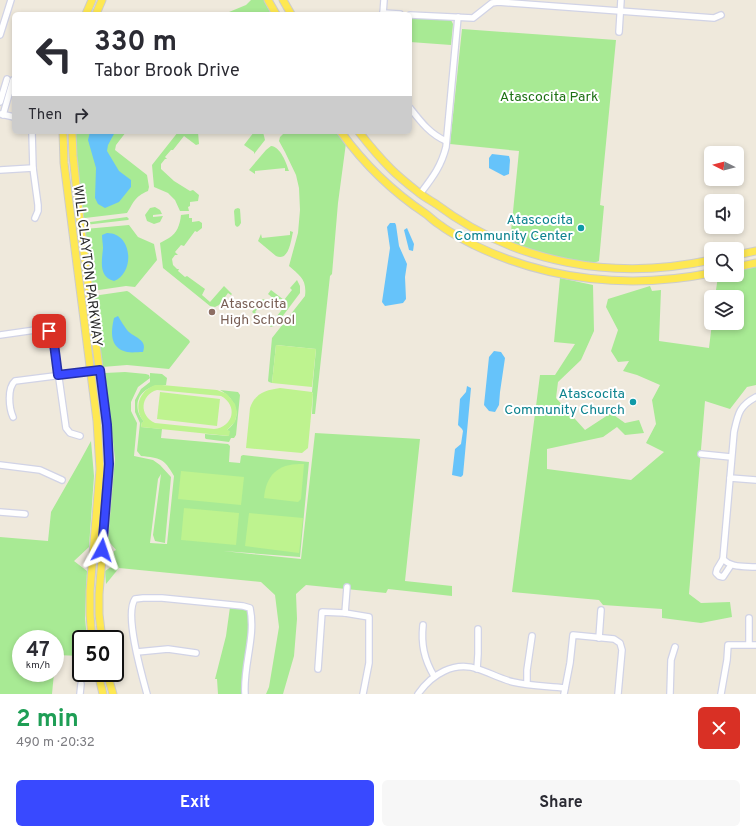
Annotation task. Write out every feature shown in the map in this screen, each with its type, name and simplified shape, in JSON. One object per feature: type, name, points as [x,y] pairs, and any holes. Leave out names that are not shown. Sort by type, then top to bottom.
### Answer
[{"type":"main road","points":[[87,12],[92,0]]},
{"type":"main road","points":[[97,12],[102,0]]},
{"type":"main road","points":[[268,0],[275,12]]},
{"type":"main road","points":[[283,0],[290,12]]},
{"type":"main road","name":"WILL CLAYTON PARKWAY","points":[[63,134],[64,163],[91,371],[100,469],[92,552],[90,615],[91,630]]},
{"type":"main road","name":"WILL CLAYTON PARKWAY","points":[[72,134],[75,174],[107,425],[109,464],[101,561],[99,614],[101,630]]},
{"type":"main road","points":[[343,134],[364,161],[382,180],[408,202],[441,226],[475,245],[511,260],[530,267],[599,280],[651,282],[689,278],[704,275]]},
{"type":"main road","points":[[361,134],[391,169],[420,194],[480,233],[517,248],[566,263],[625,270],[678,266],[704,261]]},
{"type":"main road","points":[[382,180],[391,169]]},
{"type":"main road","points":[[441,226],[449,214]]},
{"type":"main road","points":[[511,260],[517,248]]},
{"type":"main road","points":[[744,254],[756,251]]},
{"type":"main road","points":[[744,266],[756,263]]},
{"type":"main road","points":[[599,280],[600,268]]},
{"type":"main road","points":[[82,296],[90,294]]},
{"type":"main road","points":[[90,615],[99,614]]},
{"type":"main road","points":[[100,682],[103,694]]},
{"type":"main road","points":[[110,682],[113,694]]},
{"type":"street","points":[[0,35],[11,0]]},
{"type":"street","points":[[383,12],[384,0]]},
{"type":"street","points":[[619,32],[621,0]]},
{"type":"street","points":[[412,15],[473,18],[492,3],[498,2],[714,18],[721,15]]},
{"type":"street","points":[[420,194],[436,174],[443,159],[458,17]]},
{"type":"street","points":[[0,76],[11,80]]},
{"type":"street","points":[[0,102],[11,80]]},
{"type":"street","points":[[11,80],[1,115],[12,118]]},
{"type":"street","points":[[412,110],[426,128],[436,137],[446,141]]},
{"type":"street","points":[[32,134],[33,168],[38,205],[36,218]]},
{"type":"street","points":[[0,170],[33,168]]},
{"type":"street","points":[[0,335],[42,329],[49,331],[53,336],[66,428],[70,433],[80,436]]},
{"type":"street","points":[[13,417],[9,406],[11,386],[13,383],[19,380],[100,370]]},
{"type":"street","points":[[756,397],[746,402],[738,412],[734,432],[730,478],[727,563],[756,567]]},
{"type":"street","points":[[701,454],[732,457]]},
{"type":"street","points":[[0,465],[40,470],[62,480]]},
{"type":"street","points":[[730,478],[756,480]]},
{"type":"street","points":[[0,512],[25,514]]},
{"type":"street","points":[[92,552],[102,553]]},
{"type":"street","points":[[92,560],[101,561]]},
{"type":"street","points":[[345,613],[347,587]]},
{"type":"street","points":[[147,694],[137,652],[132,617],[132,603],[135,599],[143,598],[162,598],[250,608],[252,615],[251,641],[246,668],[245,694]]},
{"type":"street","points":[[599,638],[601,610]]},
{"type":"street","points":[[318,669],[322,612],[370,616],[369,663],[363,694]]},
{"type":"street","points":[[749,618],[749,644]]},
{"type":"street","points":[[423,625],[423,650],[425,659],[434,676]]},
{"type":"street","points":[[477,669],[478,629]]},
{"type":"street","points":[[418,694],[424,685],[434,676],[452,669],[468,667],[509,681],[564,691],[570,663],[573,635],[614,639],[620,643],[622,650],[618,694]]},
{"type":"street","points":[[527,684],[527,670],[532,636]]},
{"type":"street","points":[[722,694],[728,645],[756,645]]},
{"type":"street","points":[[670,694],[671,660],[675,647]]},
{"type":"street","points":[[137,652],[168,649],[196,653]]},
{"type":"street","points":[[80,694],[81,684]]},
{"type":"green space","points":[[251,0],[264,0],[270,12],[229,12],[246,5]]},
{"type":"green space","points":[[412,16],[451,20],[453,24],[451,45],[412,42]]},
{"type":"green space","name":"Atascocita Park","points":[[462,29],[616,40],[600,205],[604,206],[599,261],[592,263],[568,260],[541,253],[510,242],[519,151],[450,144]]},
{"type":"green space","points":[[75,134],[124,134],[116,145],[115,150],[147,175],[149,187],[148,191],[140,195],[135,200],[127,213],[85,218],[82,217],[75,159]]},
{"type":"green space","points":[[176,134],[198,134],[199,144],[196,145],[184,136],[173,150],[171,150],[165,157],[167,159],[165,159],[161,164],[161,169],[174,181],[190,191],[193,190],[199,195],[198,201],[190,202],[190,206],[188,207],[189,211],[180,211],[175,200],[168,193],[154,187],[152,165]]},
{"type":"green space","points":[[252,134],[264,134],[265,140],[254,154],[254,152],[244,145]]},
{"type":"green space","points":[[283,134],[339,134],[346,143],[315,414],[312,414],[312,392],[316,349],[276,345],[272,383],[268,381],[272,338],[305,296],[305,286],[302,278],[289,266],[298,233],[300,210],[299,188],[296,175],[279,141]]},
{"type":"green space","points":[[271,146],[278,149],[285,160],[289,171],[285,171],[285,168],[255,171],[255,174],[249,170],[266,150]]},
{"type":"green space","points":[[155,207],[160,210],[162,214],[153,215],[153,217],[163,216],[160,222],[154,224],[147,221],[145,215],[150,208]]},
{"type":"green space","points":[[238,208],[240,209],[241,223],[237,227],[235,225],[234,211]]},
{"type":"green space","points":[[189,214],[189,218],[192,218],[192,222],[199,221],[202,223],[202,228],[197,232],[195,231],[184,246],[181,245],[175,252],[178,255],[175,255],[172,259],[173,265],[179,269],[178,271],[185,277],[187,276],[205,289],[202,295],[210,302],[224,286],[232,294],[231,295],[228,293],[219,305],[215,307],[210,306],[163,268],[160,243],[172,236],[176,231],[181,215]]},
{"type":"green space","points":[[127,217],[129,219],[128,220],[85,225],[83,223]]},
{"type":"green space","points":[[129,225],[138,237],[154,244],[157,260],[135,287],[126,286],[92,291],[85,229]]},
{"type":"green space","points":[[290,231],[293,232],[290,245],[284,256],[276,256],[258,241],[261,234],[262,238],[290,235]]},
{"type":"green space","points":[[756,266],[756,385],[747,387],[730,409],[705,401],[689,594],[701,603],[730,602],[732,617],[701,623],[662,618],[662,609],[603,605],[599,600],[512,592],[540,375],[555,375],[575,344],[554,342],[560,278],[593,285],[594,331],[581,360],[558,382],[556,398],[585,430],[611,413],[625,423],[639,420],[644,433],[625,435],[617,427],[603,437],[547,449],[547,469],[631,480],[664,452],[646,443],[656,424],[652,400],[660,385],[637,375],[623,371],[629,361],[618,362],[611,351],[618,330],[606,307],[608,299],[650,286],[652,291],[661,290],[659,341],[709,348],[711,330],[744,330],[744,290],[716,290],[717,282],[744,282],[744,269]]},
{"type":"green space","points":[[297,280],[300,286],[300,293],[276,325],[271,327],[252,312],[263,299],[265,300],[255,312],[270,325],[284,307],[268,294],[271,290],[284,300],[292,290],[290,288]]},
{"type":"green space","points":[[127,291],[189,340],[190,342],[169,369],[127,365],[102,367],[93,296]]},
{"type":"green space","points":[[276,345],[316,349],[312,387],[272,383]]},
{"type":"green space","points":[[125,372],[146,374],[149,375],[150,378],[150,373],[162,374],[167,378],[166,385],[155,386],[145,391],[141,395],[137,405],[138,412],[144,422],[142,422],[141,427],[162,429],[161,438],[228,444],[230,446],[229,462],[240,463],[241,456],[243,455],[309,462],[300,557],[223,551],[301,559],[315,433],[420,439],[405,581],[452,586],[452,596],[388,589],[386,593],[306,585],[296,594],[297,619],[294,656],[283,694],[266,694],[269,687],[279,627],[275,595],[261,582],[119,568],[106,584],[105,571],[111,567],[114,551],[116,550],[107,541],[115,459],[105,373]],"holes":[[[150,378],[150,382],[141,389],[135,400],[135,412],[140,423],[137,451],[141,456],[157,458],[164,462],[174,476],[167,544],[150,543],[158,479],[161,474],[153,535],[155,541],[165,543],[171,477],[153,460],[134,456],[137,423],[131,411],[131,402],[138,387]]]},
{"type":"green space","points":[[155,385],[162,385],[217,390],[227,394],[235,404],[237,412],[235,422],[227,430],[230,431],[229,436],[141,427],[142,422],[144,422],[139,411],[139,400],[149,388]],"holes":[[[157,390],[221,396],[230,405],[232,410],[231,415],[226,424],[214,429],[155,423],[146,416],[144,411],[147,396]]]},
{"type":"green space","points":[[280,388],[312,392],[313,394],[308,448],[302,453],[246,448],[250,408],[252,403],[262,393]]},
{"type":"green space","points":[[220,390],[238,392],[240,395],[236,435],[234,438],[231,438],[229,442],[205,438],[205,434],[229,436],[227,430],[235,420],[236,409],[234,403]]},
{"type":"green space","points":[[160,392],[220,399],[217,426],[157,419]]},
{"type":"green space","points":[[91,441],[94,476],[89,547],[74,561],[87,571],[85,618],[86,630],[72,630],[72,656],[64,655],[64,630],[12,630],[12,682],[53,682],[52,694],[0,694],[0,537],[48,541],[51,512]]},
{"type":"green space","points":[[304,464],[301,499],[298,502],[264,498],[267,483],[274,472],[285,466]]},
{"type":"green space","points":[[181,471],[244,477],[241,505],[178,499]]},
{"type":"green space","points":[[184,508],[239,513],[236,545],[181,540]]},
{"type":"green space","points":[[249,513],[303,518],[299,553],[245,546]]},
{"type":"green space","points":[[230,607],[244,608],[247,610],[249,615],[247,664],[243,694],[218,694],[217,679],[215,679],[226,636]]},
{"type":"water","points":[[90,134],[114,134],[108,145],[107,151],[119,171],[131,180],[131,187],[119,202],[105,208],[98,204],[95,198],[96,168],[88,140]]},
{"type":"water","points":[[492,154],[509,156],[509,174],[504,176],[489,168],[489,158]]},
{"type":"water","points":[[390,223],[395,223],[396,225],[399,246],[407,264],[405,277],[406,299],[403,303],[385,306],[382,302],[390,248],[387,227]]},
{"type":"water","points":[[407,228],[414,244],[413,251],[409,250],[404,230]]},
{"type":"water","points":[[107,233],[116,235],[122,239],[128,254],[128,262],[125,270],[121,277],[114,281],[105,276],[102,268],[102,235]]},
{"type":"water","points":[[118,316],[127,330],[142,341],[144,344],[143,352],[127,352],[121,350],[114,343],[112,333],[113,323],[114,318]]},
{"type":"water","points":[[494,351],[501,352],[505,358],[499,405],[495,412],[489,411],[484,405],[489,357]]},
{"type":"water","points":[[467,386],[471,388],[463,475],[461,477],[452,475],[455,449],[461,444],[463,431],[458,425],[460,399],[466,392]]},
{"type":"place","name":"Atascocita Community Center","points":[[581,228]]},
{"type":"place","name":"Atascocita High School","points":[[212,312]]},
{"type":"place","name":"Atascocita Community Church","points":[[633,402]]},
{"type":"route","points":[[49,331],[53,336],[58,375],[100,370],[107,425],[109,464],[102,550]]}]
